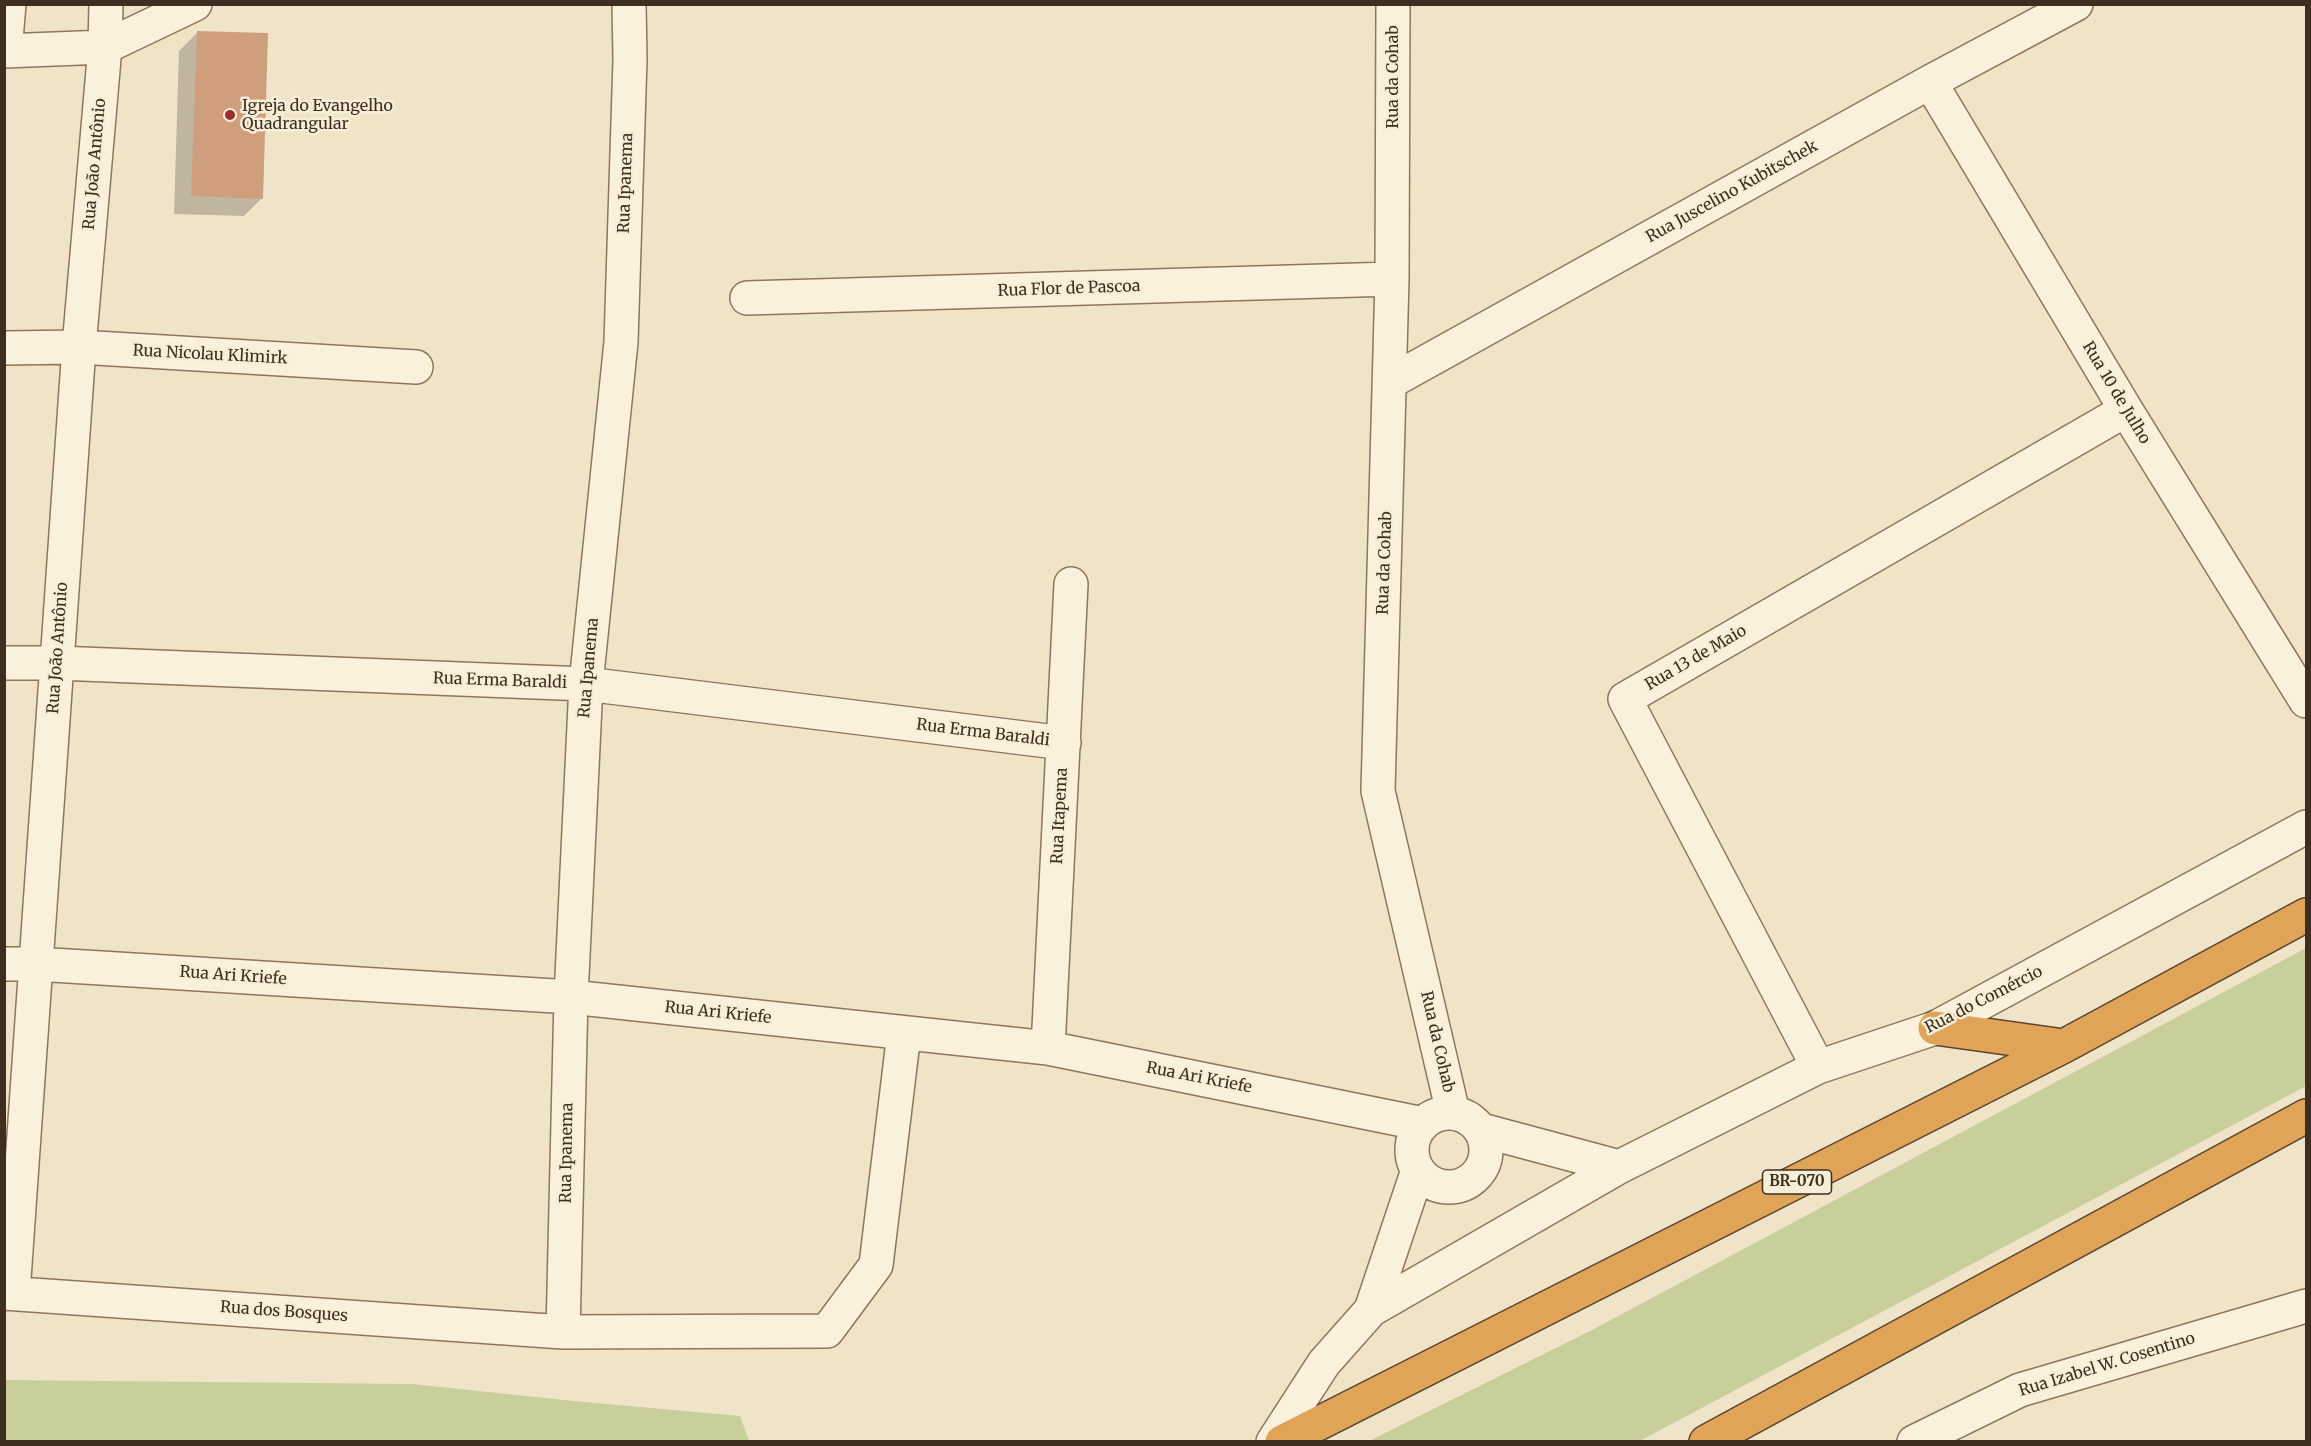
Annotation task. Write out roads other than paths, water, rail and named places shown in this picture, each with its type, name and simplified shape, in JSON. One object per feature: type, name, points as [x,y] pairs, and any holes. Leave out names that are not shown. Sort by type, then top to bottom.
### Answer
[{"type":"highway","name":"BR-070","points":[[1282,1442],[2064,1046],[2307,915]]},
{"type":"highway","points":[[1935,1028],[2064,1046]]},
{"type":"highway","points":[[1706,1442],[2307,1116]]},
{"type":"street","points":[[9,4],[5,51],[105,47],[195,4]]},
{"type":"street","name":"Rua João Antônio","points":[[9,1293],[20,964],[57,663],[79,347],[105,47],[106,4]]},
{"type":"street","name":"Rua Ipanema","points":[[563,1332],[571,997],[586,684],[621,342],[630,58],[629,4]]},
{"type":"street","name":"Rua da Cohab","points":[[1393,4],[1392,279],[1378,791],[1454,1113]]},
{"type":"street","name":"Rua Juscelino Kubitschek","points":[[1390,382],[1930,82],[2076,4]]},
{"type":"street","name":"Rua 10 de Julho","points":[[1930,82],[2126,410],[2307,701]]},
{"type":"street","name":"Rua Flor de Pascoa","points":[[747,298],[1392,279]]},
{"type":"street","name":"Rua Nicolau Klimirk","points":[[4,348],[79,347],[416,367]]},
{"type":"street","name":"Rua 13 de Maio","points":[[1818,1067],[1625,699],[2126,410]]},
{"type":"street","name":"Rua Itapema","points":[[1048,1048],[1071,584]]},
{"type":"street","name":"Rua Erma Baraldi","points":[[4,663],[57,663],[586,684],[1064,743]]},
{"type":"street","name":"Rua do Comércio","points":[[1371,1310],[1619,1167],[1818,1067],[1935,1028],[2307,827]]},
{"type":"street","name":"Rua Ari Kriefe","points":[[20,964],[571,997],[1048,1048],[1423,1124]]},
{"type":"street","name":"Rua dos Bosques","points":[[9,1293],[563,1332],[827,1331],[876,1265],[904,1033]]},
{"type":"street","points":[[1481,1130],[1486,1146],[1485,1162],[1476,1177],[1461,1185],[1445,1187],[1430,1181],[1418,1170],[1412,1154],[1414,1138],[1423,1124],[1437,1115],[1454,1113],[1469,1119],[1481,1130],[1619,1167]]},
{"type":"street","points":[[1273,1442],[1324,1363],[1371,1310],[1418,1170]]},
{"type":"street","name":"Rua Izabel W. Cosentino","points":[[1914,1442],[2020,1390],[2307,1306]]},
{"type":"place","name":"Igreja do Evangelho Quadrangular","points":[[230,115]]}]
